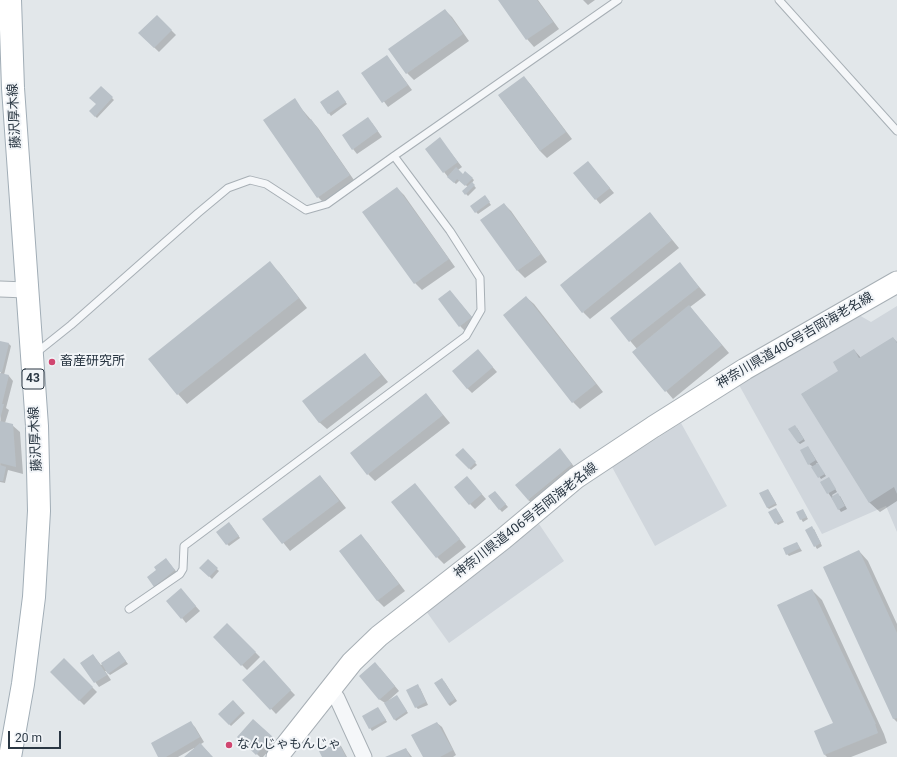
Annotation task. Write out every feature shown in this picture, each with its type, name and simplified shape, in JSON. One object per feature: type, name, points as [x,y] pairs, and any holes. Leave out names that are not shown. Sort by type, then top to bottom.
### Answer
[{"type":"main road","name":"藤沢厚木線","points":[[7,3],[36,426],[39,511],[32,612],[23,684],[10,757]]},
{"type":"main road","name":"神奈川県道406号吉岡海老名線","points":[[277,757],[352,662],[379,636],[503,539],[576,478],[745,369],[897,282]]},
{"type":"street","points":[[0,289],[26,290]]},
{"type":"street","points":[[330,689],[337,698],[364,757]]},
{"type":"lane","points":[[31,357],[71,325],[228,188],[250,180],[266,184],[306,210],[327,204],[618,0]]},
{"type":"lane","points":[[779,0],[897,131]]},
{"type":"lane","points":[[129,609],[180,574],[183,569],[184,546],[466,336],[481,310],[480,278],[450,231],[394,156]]},
{"type":"shaded area","points":[[897,306],[897,532],[886,506],[822,534],[739,385],[764,369],[859,315],[871,322]]},
{"type":"shaded area","points":[[681,423],[727,506],[655,546],[612,467]]},
{"type":"shaded area","points":[[539,524],[564,561],[449,643],[426,611]]},
{"type":"building","points":[[498,0],[537,0],[553,22],[526,40]]},
{"type":"building","points":[[445,9],[463,34],[406,74],[388,49]]},
{"type":"building","points":[[157,15],[172,30],[154,48],[138,33]]},
{"type":"building","points":[[387,55],[408,85],[382,103],[361,73]]},
{"type":"building","points":[[524,76],[566,132],[540,151],[498,95]]},
{"type":"building","points":[[101,86],[113,97],[95,117],[89,111],[96,104],[89,98]]},
{"type":"building","points":[[338,90],[346,102],[328,114],[320,102]]},
{"type":"building","points":[[295,98],[309,120],[311,119],[350,175],[317,198],[263,120]]},
{"type":"building","points":[[368,117],[378,131],[352,150],[342,135]]},
{"type":"building","points":[[440,137],[458,162],[443,173],[425,149]]},
{"type":"building","points":[[588,161],[610,188],[595,200],[573,173]]},
{"type":"building","points":[[456,167],[463,174],[465,171],[473,178],[465,186],[457,179],[454,183],[447,177]]},
{"type":"building","points":[[472,182],[475,185],[465,195],[462,191]]},
{"type":"building","points":[[397,187],[449,259],[414,284],[362,212]]},
{"type":"building","points":[[485,195],[490,202],[475,213],[470,206]]},
{"type":"building","points":[[504,203],[541,254],[517,271],[480,220]]},
{"type":"building","points":[[650,212],[672,240],[582,313],[560,285]]},
{"type":"building","points":[[270,261],[299,298],[177,395],[148,359]]},
{"type":"building","points":[[680,262],[699,287],[629,342],[610,318]]},
{"type":"building","points":[[450,290],[472,317],[459,327],[438,299]]},
{"type":"building","points":[[526,296],[596,384],[572,403],[503,315]]},
{"type":"building","points":[[689,305],[722,345],[665,392],[632,352]]},
{"type":"building","points":[[893,337],[897,343],[897,494],[894,487],[869,503],[801,394],[838,371],[833,362],[854,349],[859,358]]},
{"type":"building","points":[[0,341],[9,343],[2,372],[0,372]]},
{"type":"building","points":[[478,349],[493,367],[467,389],[452,371]]},
{"type":"building","points":[[365,353],[381,375],[319,423],[302,401]]},
{"type":"building","points":[[0,373],[9,375],[0,419]]},
{"type":"building","points":[[426,393],[443,415],[367,475],[350,453]]},
{"type":"building","points":[[0,421],[13,424],[16,467],[0,463]]},
{"type":"building","points":[[795,425],[804,439],[798,443],[788,429]]},
{"type":"building","points":[[808,446],[816,460],[808,465],[800,450]]},
{"type":"building","points":[[463,448],[476,462],[469,469],[455,455]]},
{"type":"building","points":[[560,448],[572,464],[528,500],[515,485]]},
{"type":"building","points":[[818,463],[825,474],[818,478],[811,467]]},
{"type":"building","points":[[0,465],[6,467],[3,481],[0,481]]},
{"type":"building","points":[[320,475],[339,501],[282,544],[262,519]]},
{"type":"building","points":[[467,476],[482,494],[469,505],[454,487]]},
{"type":"building","points":[[829,477],[836,489],[827,494],[820,482]]},
{"type":"building","points":[[415,483],[460,539],[436,558],[391,502]]},
{"type":"building","points":[[768,489],[776,503],[767,508],[759,493]]},
{"type":"building","points":[[495,491],[506,504],[499,510],[488,496]]},
{"type":"building","points":[[838,493],[845,506],[838,510],[831,497]]},
{"type":"building","points":[[776,508],[783,520],[775,524],[768,512]]},
{"type":"building","points":[[803,509],[807,517],[800,520],[796,512]]},
{"type":"building","points":[[229,522],[239,536],[226,545],[216,532]]},
{"type":"building","points":[[812,526],[821,543],[814,547],[805,530]]},
{"type":"building","points":[[361,534],[399,584],[377,601],[339,551]]},
{"type":"building","points":[[797,542],[800,548],[786,555],[783,548]]},
{"type":"building","points":[[859,550],[897,633],[897,718],[893,719],[823,567]]},
{"type":"building","points":[[166,558],[175,570],[154,587],[147,577],[156,570],[154,567]]},
{"type":"building","points":[[208,559],[218,568],[209,577],[199,568]]},
{"type":"building","points":[[181,588],[196,606],[181,619],[166,601]]},
{"type":"building","points":[[812,589],[876,724],[878,733],[824,755],[814,731],[833,723],[777,605]]},
{"type":"building","points":[[227,623],[256,652],[241,666],[213,637]]},
{"type":"building","points":[[119,651],[126,661],[108,674],[101,663]]},
{"type":"building","points":[[93,654],[107,675],[94,683],[80,663]]},
{"type":"building","points":[[64,658],[93,687],[79,701],[50,672]]},
{"type":"building","points":[[264,660],[291,690],[270,710],[242,680]]},
{"type":"building","points":[[375,662],[395,686],[379,700],[359,676]]},
{"type":"building","points":[[442,678],[455,699],[448,704],[434,683]]},
{"type":"building","points":[[418,684],[426,702],[415,708],[406,690]]},
{"type":"building","points":[[397,695],[407,711],[394,720],[384,703]]},
{"type":"building","points":[[233,700],[243,711],[229,725],[218,714]]},
{"type":"building","points":[[378,707],[386,720],[369,729],[362,716]]},
{"type":"building","points":[[253,719],[273,737],[256,755],[237,737]]},
{"type":"building","points":[[191,721],[200,737],[166,757],[158,757],[151,743]]},
{"type":"building","points":[[437,722],[453,750],[440,757],[423,757],[411,735]]},
{"type":"building","points":[[337,740],[346,757],[322,757],[319,751]]},
{"type":"building","points":[[200,743],[213,757],[184,757]]},
{"type":"building","points":[[406,748],[410,757],[385,757]]},
{"type":"place","name":"畜産研究所","points":[[52,362]]},
{"type":"place","name":"なんじゃもんじゃ","points":[[229,745]]}]
